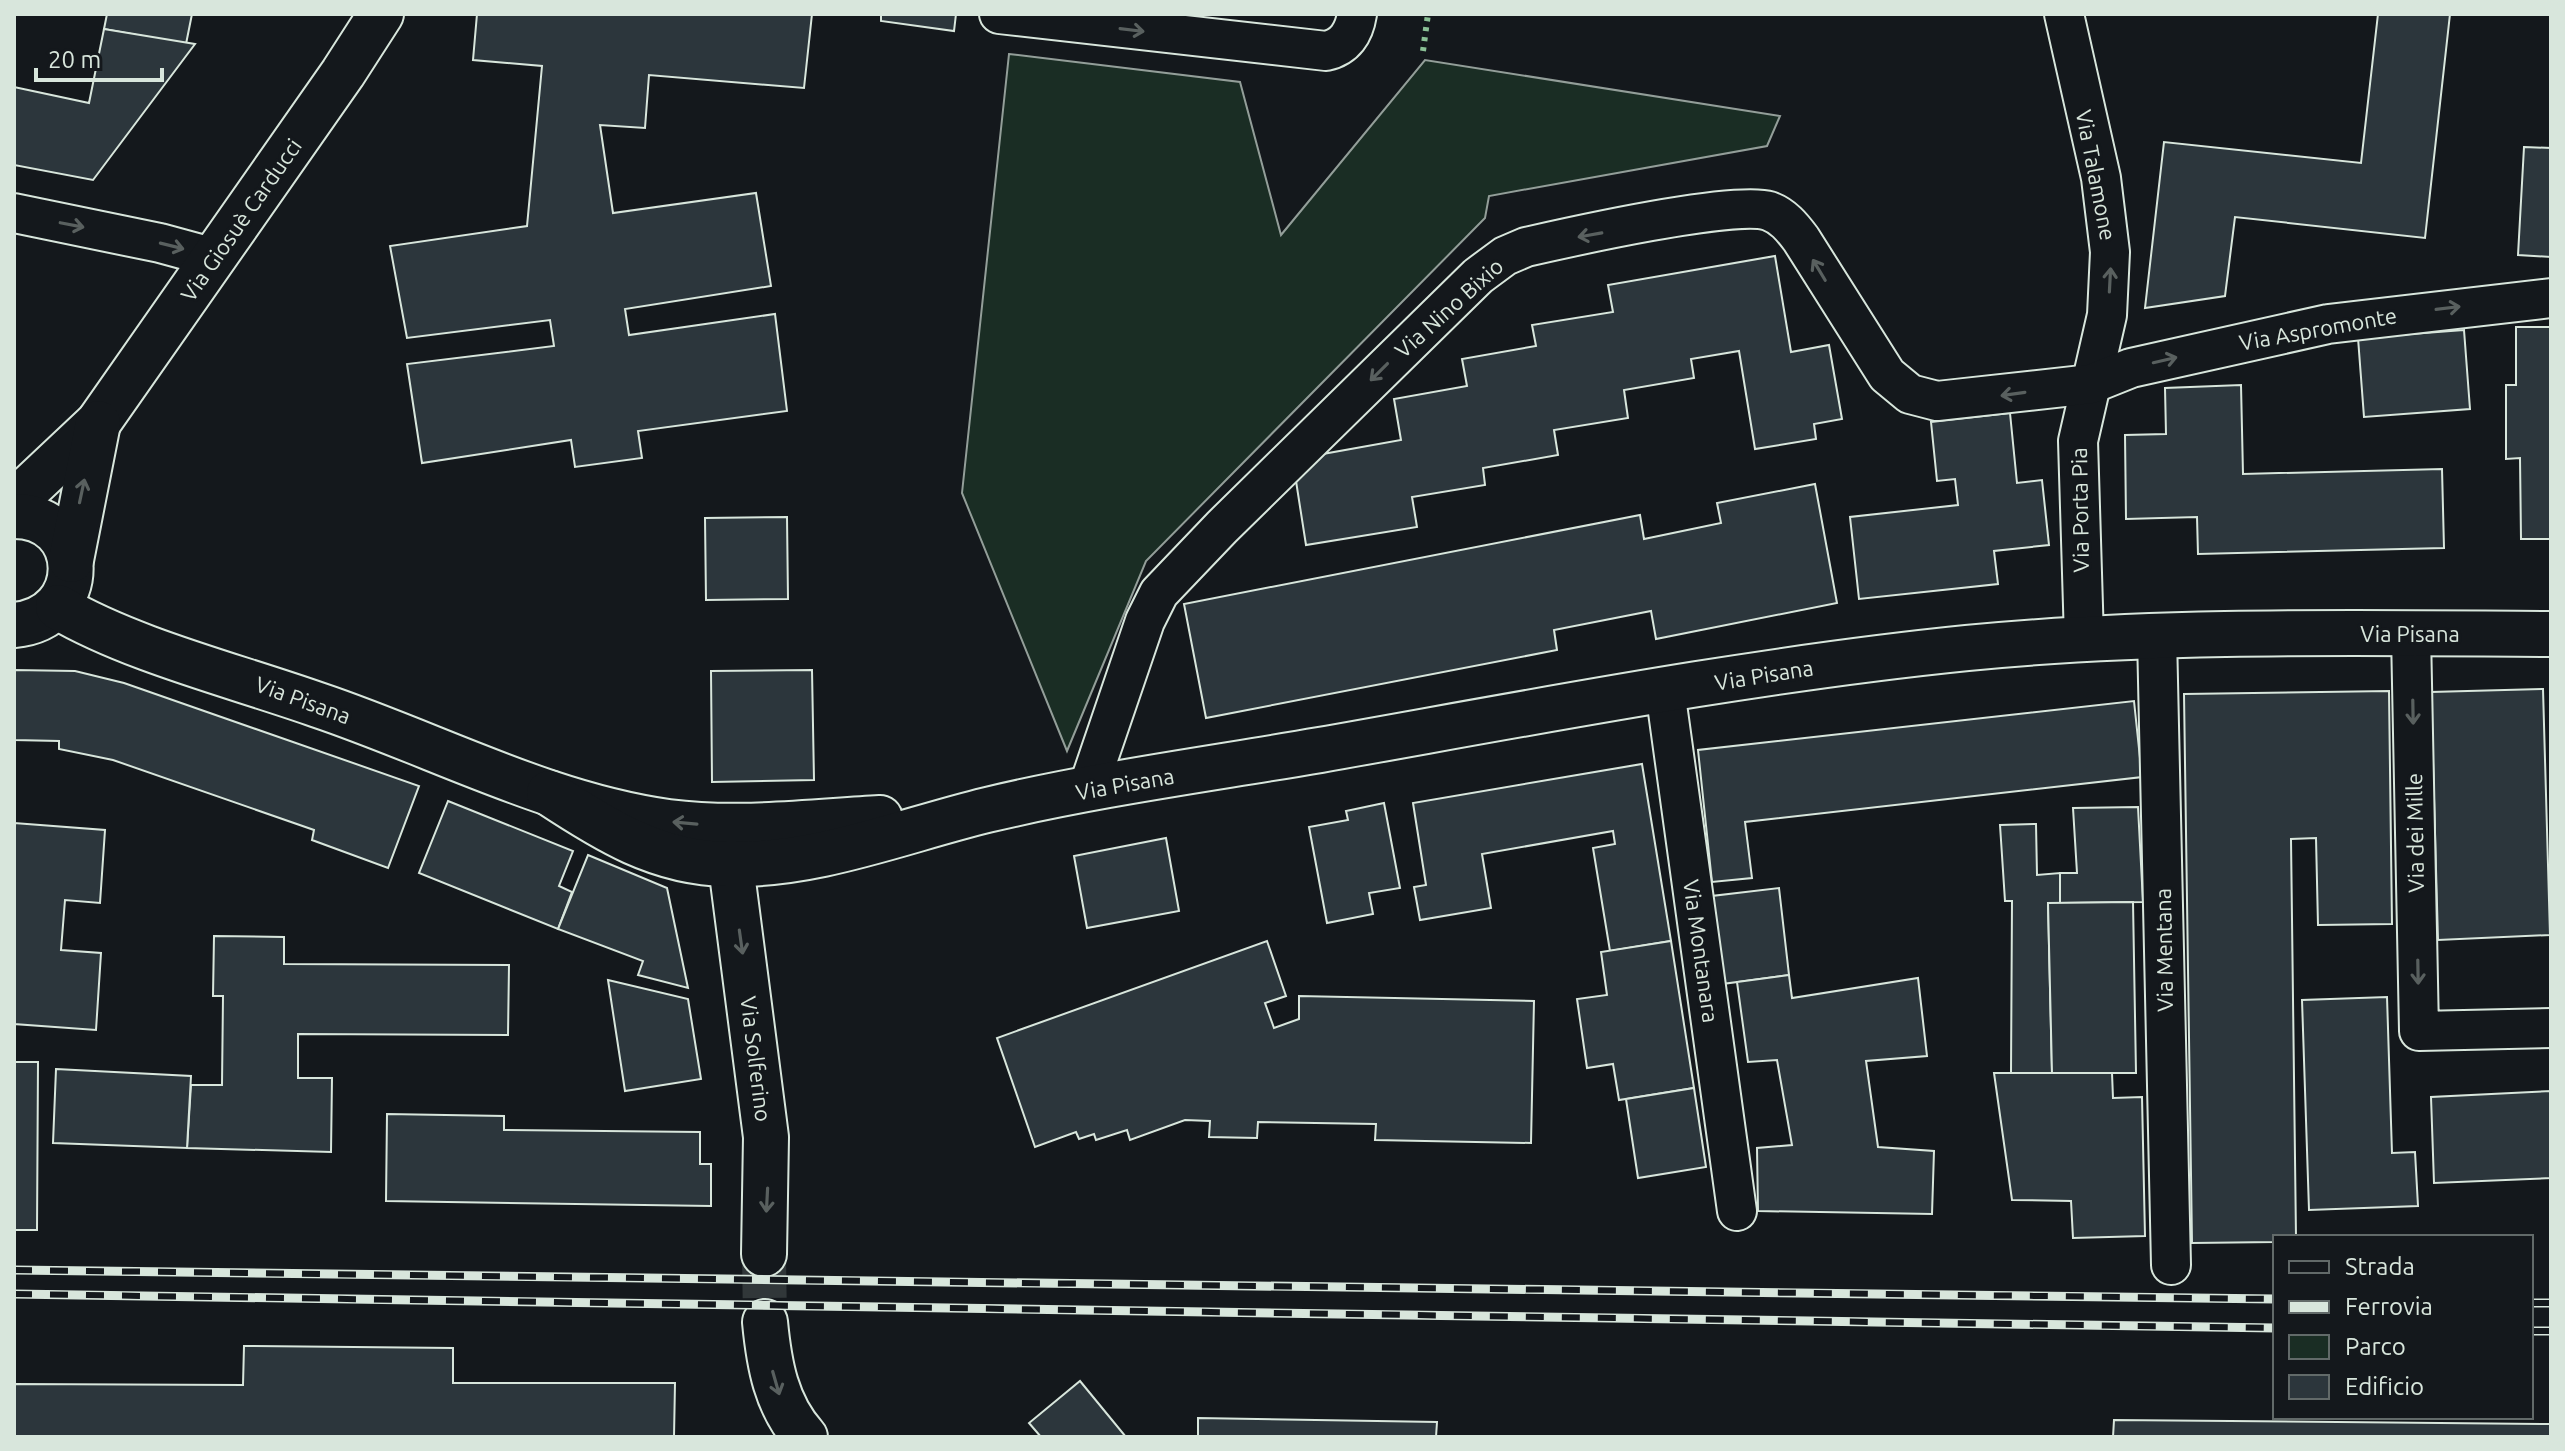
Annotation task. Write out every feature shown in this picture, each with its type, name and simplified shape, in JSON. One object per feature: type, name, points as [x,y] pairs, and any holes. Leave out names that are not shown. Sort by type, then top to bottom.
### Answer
[{"type":"main road","name":"Via Giosuè Carducci","points":[[14,502],[98,423],[381,14]]},
{"type":"main road","name":"Via Giosuè Carducci","points":[[58,607],[71,577],[71,560],[98,423]]},
{"type":"main road","points":[[14,516],[42,522],[55,531],[71,560]]},
{"type":"main road","name":"Via Pisana","points":[[58,607],[102,631],[325,707],[549,793],[646,818],[694,824],[767,825],[986,811]]},
{"type":"main road","points":[[14,625],[30,624],[58,607]]},
{"type":"main road","name":"Via Pisana","points":[[549,793],[608,831],[645,849],[682,859],[731,864],[854,847],[986,811],[1087,791],[1665,690],[1906,655],[2084,639],[2157,636],[2551,634]]},
{"type":"main road","points":[[731,864],[731,853],[738,850],[853,820]]},
{"type":"main road","name":"Via Solferino","points":[[731,864],[766,1137],[764,1254]]},
{"type":"main road","points":[[765,1322],[776,1387],[791,1421],[805,1437]]},
{"type":"street","points":[[999,14],[1294,50],[1326,51],[1349,30]]},
{"type":"street","name":"Via Talamone","points":[[2064,14],[2101,178],[2109,233],[2107,315],[2091,384]]},
{"type":"street","name":"Via Nino Bixio","points":[[1087,791],[1145,621],[1159,593],[1436,316],[1492,265],[1515,252],[1726,210],[1767,211],[1785,220],[1801,239],[1887,375],[1910,394],[1956,401],[2091,384]]},
{"type":"street","points":[[14,213],[160,243],[215,258]]},
{"type":"street","name":"Via Aspromonte","points":[[2091,384],[2131,368],[2328,324],[2551,298]]},
{"type":"street","name":"Via Porta Pia","points":[[2084,639],[2077,456],[2091,384]]},
{"type":"street","name":"Via dei Mille","points":[[2411,634],[2419,1031],[2551,1028]]},
{"type":"street","name":"Via Mentana","points":[[2157,636],[2171,1265]]},
{"type":"street","name":"Via Montanara","points":[[1665,690],[1737,1211]]},
{"type":"green space","points":[[1009,54],[1240,82],[1281,235],[1425,60],[1780,116],[1767,146],[1489,196],[1485,218],[1146,561],[1067,751],[962,493]]},
{"type":"building","points":[[107,14],[192,14],[186,44],[104,29]]},
{"type":"building","points":[[477,14],[812,14],[804,88],[649,75],[645,128],[600,125],[613,213],[756,193],[771,286],[625,309],[629,335],[775,314],[787,411],[638,431],[642,458],[575,467],[571,440],[422,463],[407,364],[554,346],[550,320],[407,338],[390,246],[527,226],[542,66],[473,60]]},
{"type":"building","points":[[881,14],[956,14],[954,31],[881,21]]},
{"type":"building","points":[[2378,14],[2450,14],[2425,238],[2235,217],[2225,296],[2145,308],[2164,142],[2361,163]]},
{"type":"building","points":[[104,29],[195,44],[93,180],[14,165],[14,87],[89,103]]},
{"type":"building","points":[[2524,147],[2551,148],[2551,257],[2518,255]]},
{"type":"building","points":[[1775,256],[1791,352],[1829,345],[1842,419],[1814,424],[1816,439],[1755,449],[1739,351],[1691,359],[1694,378],[1624,390],[1628,418],[1554,430],[1558,455],[1483,468],[1485,485],[1412,497],[1417,527],[1306,545],[1296,481],[1323,454],[1401,440],[1394,399],[1467,386],[1462,359],[1536,346],[1532,325],[1613,312],[1608,285]]},
{"type":"building","points":[[2516,327],[2551,327],[2551,539],[2521,539],[2520,458],[2506,459],[2506,385],[2516,385]]},
{"type":"building","points":[[2464,330],[2470,409],[2364,417],[2358,338]]},
{"type":"building","points":[[2241,385],[2243,474],[2442,469],[2444,548],[2198,554],[2197,517],[2126,519],[2125,435],[2166,434],[2165,388]]},
{"type":"building","points":[[2010,413],[2017,483],[2042,480],[2049,545],[1994,551],[1998,584],[1859,599],[1850,517],[1958,505],[1955,479],[1937,481],[1931,422]]},
{"type":"building","points":[[1815,484],[1837,603],[1656,639],[1651,611],[1554,630],[1557,650],[1206,718],[1184,604],[1640,515],[1644,539],[1721,523],[1717,503]]},
{"type":"building","points":[[787,517],[788,599],[706,600],[705,518]]},
{"type":"building","points":[[14,670],[75,671],[124,683],[419,786],[388,868],[312,840],[314,830],[113,760],[59,749],[59,741],[14,740]]},
{"type":"building","points":[[812,670],[814,780],[712,782],[711,671]]},
{"type":"building","points":[[2543,689],[2550,935],[2438,940],[2431,692]]},
{"type":"building","points":[[2389,691],[2392,924],[2318,925],[2316,838],[2291,839],[2296,1235],[2273,1235],[2273,1242],[2192,1243],[2184,694]]},
{"type":"building","points":[[2134,701],[2142,777],[1745,822],[1752,878],[1712,882],[1698,750]]},
{"type":"building","points":[[1642,764],[1671,941],[1610,951],[1593,848],[1615,844],[1613,831],[1482,854],[1491,908],[1420,920],[1414,887],[1426,885],[1413,803]]},
{"type":"building","points":[[448,801],[573,851],[559,886],[572,892],[558,929],[419,873]]},
{"type":"building","points":[[1384,803],[1400,888],[1369,893],[1373,914],[1327,923],[1309,827],[1348,820],[1346,811]]},
{"type":"building","points":[[2138,807],[2143,902],[2060,903],[2060,873],[2077,873],[2073,808]]},
{"type":"building","points":[[14,823],[105,830],[100,903],[65,900],[61,950],[101,953],[96,1030],[14,1024]]},
{"type":"building","points":[[2036,824],[2037,875],[2060,873],[2060,903],[2048,903],[2052,1073],[2011,1073],[2012,901],[2005,901],[2000,825]]},
{"type":"building","points":[[1166,838],[1179,911],[1087,928],[1074,856]]},
{"type":"building","points":[[588,855],[667,888],[688,988],[638,975],[643,961],[558,929]]},
{"type":"building","points":[[1779,888],[1789,975],[1722,984],[1712,896]]},
{"type":"building","points":[[2133,902],[2136,1073],[2052,1073],[2048,903]]},
{"type":"building","points":[[214,936],[284,937],[284,964],[509,965],[508,1035],[298,1034],[298,1078],[332,1078],[331,1152],[187,1148],[191,1085],[222,1085],[223,996],[213,996]]},
{"type":"building","points":[[1267,941],[1286,996],[1265,1003],[1274,1028],[1299,1019],[1299,996],[1534,1001],[1531,1143],[1375,1140],[1376,1124],[1258,1122],[1257,1138],[1209,1137],[1210,1121],[1185,1120],[1130,1140],[1127,1130],[1096,1140],[1094,1134],[1079,1139],[1076,1132],[1035,1147],[997,1038]]},
{"type":"building","points":[[1671,941],[1694,1088],[1619,1100],[1613,1064],[1587,1068],[1577,999],[1607,995],[1601,952]]},
{"type":"building","points":[[1789,975],[1792,998],[1918,978],[1927,1056],[1866,1061],[1878,1147],[1934,1151],[1932,1214],[1758,1211],[1757,1148],[1792,1145],[1777,1060],[1748,1062],[1737,982]]},
{"type":"building","points":[[608,980],[688,999],[701,1079],[625,1091]]},
{"type":"building","points":[[2387,997],[2392,1153],[2415,1152],[2418,1206],[2309,1210],[2302,1000]]},
{"type":"building","points":[[14,1062],[38,1062],[37,1230],[14,1230]]},
{"type":"building","points":[[56,1069],[191,1076],[187,1148],[53,1143]]},
{"type":"building","points":[[1994,1073],[2112,1073],[2113,1098],[2142,1097],[2145,1236],[2073,1238],[2071,1201],[2012,1200]]},
{"type":"building","points":[[1694,1088],[1706,1167],[1638,1178],[1626,1099]]},
{"type":"building","points":[[2551,1091],[2551,1178],[2434,1183],[2431,1097]]},
{"type":"building","points":[[387,1114],[504,1116],[504,1130],[700,1132],[700,1164],[711,1164],[711,1206],[386,1201]]},
{"type":"building","points":[[244,1346],[453,1348],[453,1383],[675,1383],[674,1437],[14,1437],[14,1384],[243,1385]]},
{"type":"building","points":[[1080,1381],[1126,1437],[1041,1437],[1029,1423]]},
{"type":"building","points":[[1198,1418],[1437,1422],[1436,1437],[1198,1437]]},
{"type":"building","points":[[2114,1420],[2551,1424],[2551,1437],[2113,1437]]},
{"type":"tunnel","points":[[764,1254],[765,1322]]},
{"type":"railway","points":[[14,1270],[2273,1299]]},
{"type":"railway","points":[[14,1294],[2273,1328]]},
{"type":"railway","points":[[2533,1303],[2551,1303]]},
{"type":"railway","points":[[2533,1331],[2551,1331]]},
{"type":"hedge","points":[[1423,51],[1428,14]]}]
